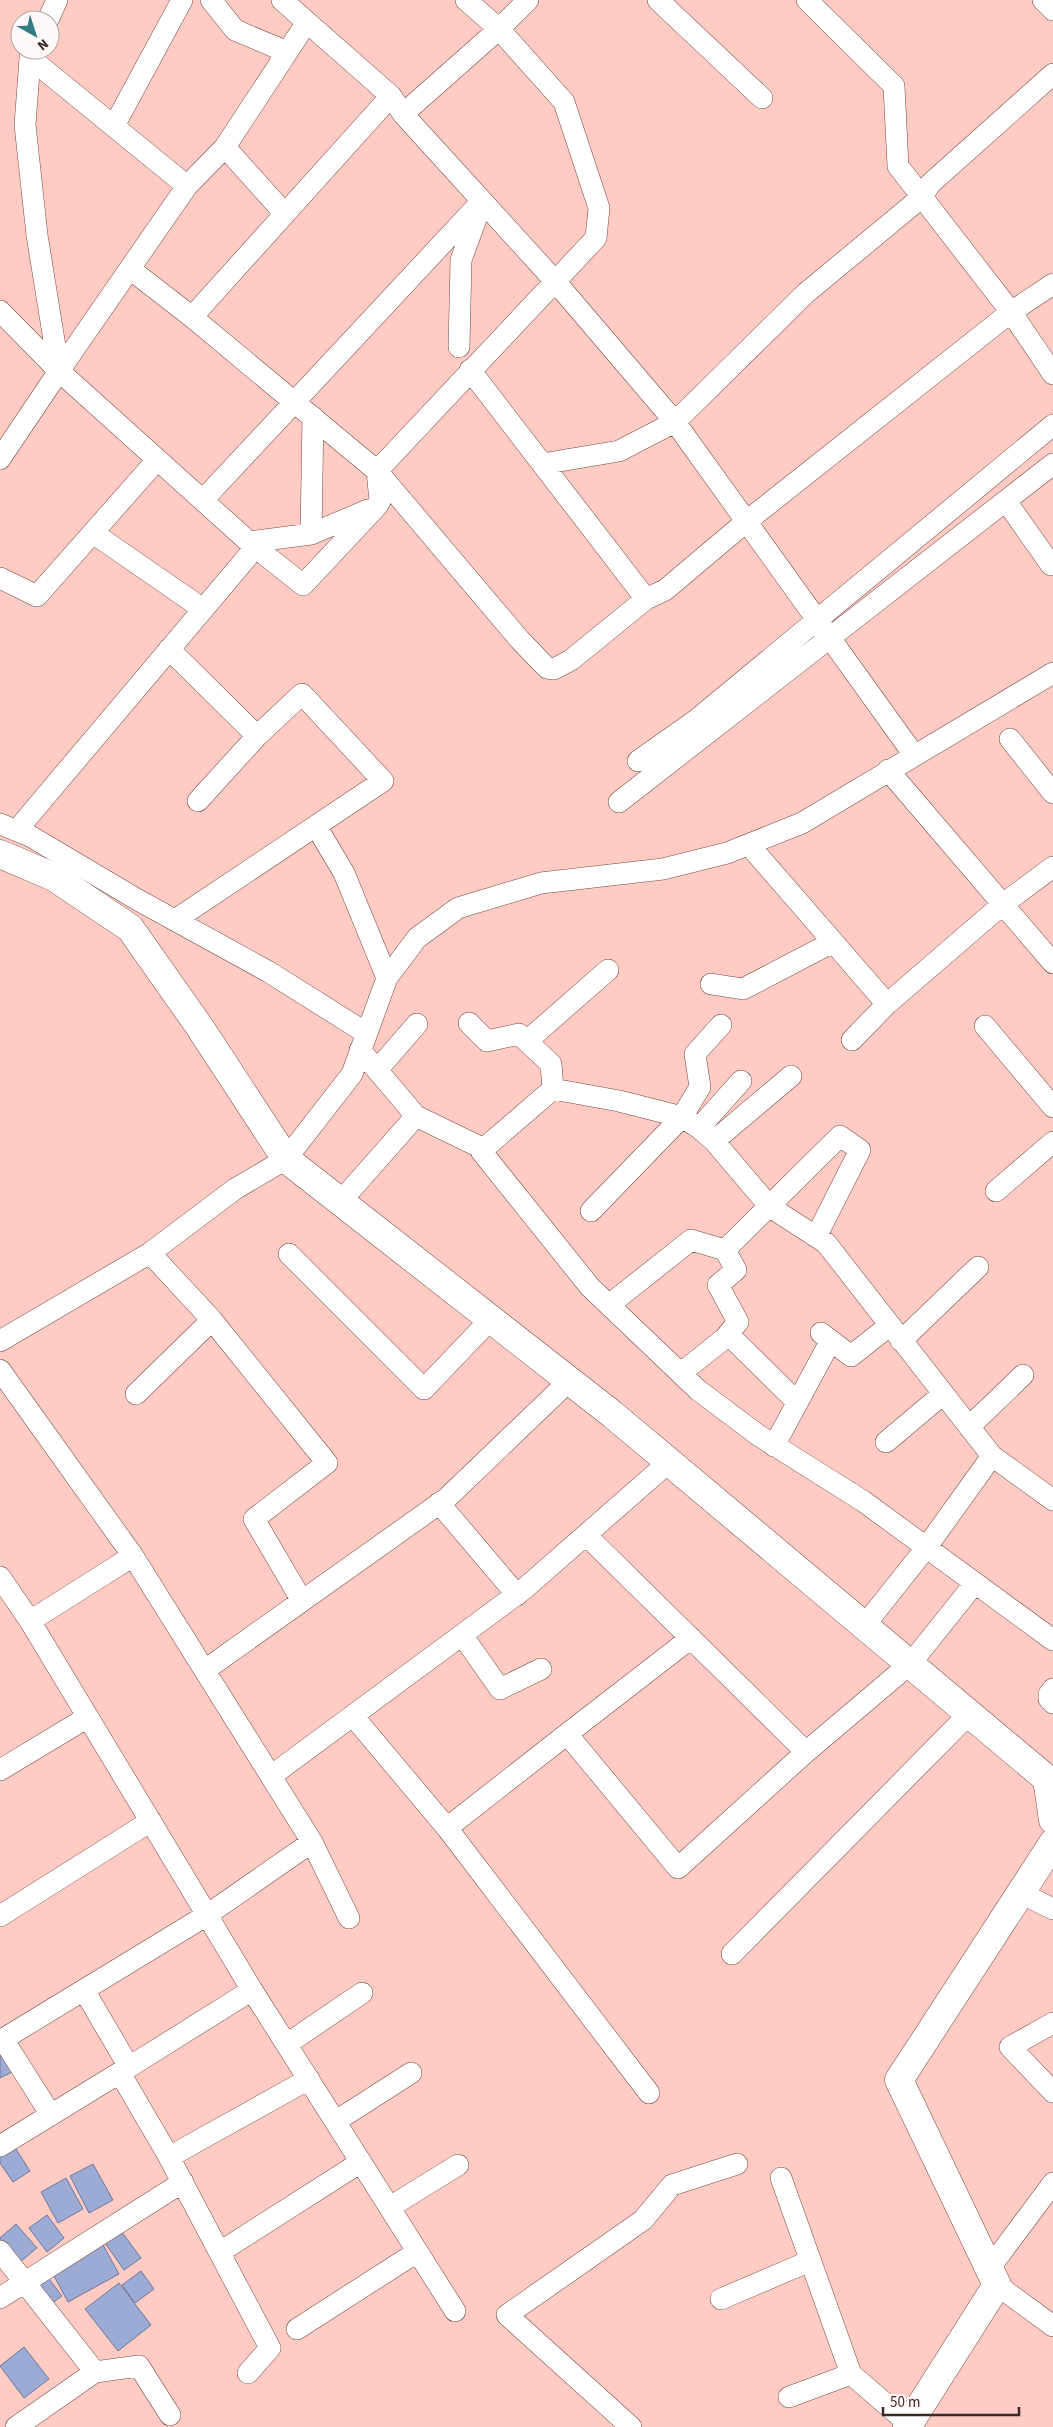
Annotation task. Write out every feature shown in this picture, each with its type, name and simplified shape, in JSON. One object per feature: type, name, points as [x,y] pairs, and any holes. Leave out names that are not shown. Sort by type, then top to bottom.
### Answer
[{"type":"street","points":[[114,126],[182,0]]},
{"type":"street","points":[[211,0],[234,30],[287,52]]},
{"type":"street","points":[[282,0],[397,105],[554,280],[675,422],[914,754]]},
{"type":"street","points":[[3,320],[249,542],[303,585],[377,506],[380,501],[377,471],[554,280],[596,238],[599,208],[564,102],[499,29],[466,0]]},
{"type":"street","points":[[192,317],[285,214],[397,105],[499,29],[528,0]]},
{"type":"street","points":[[658,0],[762,98]]},
{"type":"street","points":[[807,0],[894,86],[898,166],[1011,312],[1053,374]]},
{"type":"street","points":[[1043,0],[1053,10]]},
{"type":"street","points":[[0,459],[187,186],[225,147],[307,22]]},
{"type":"street","points":[[31,60],[25,125],[37,234],[59,371]]},
{"type":"street","points":[[39,60],[114,126],[187,186]]},
{"type":"street","points":[[542,464],[620,451],[675,422],[806,293],[922,197],[930,184],[1053,74]]},
{"type":"street","points":[[225,147],[285,214]]},
{"type":"street","points":[[459,347],[461,260],[482,201]]},
{"type":"street","points":[[202,500],[482,201]]},
{"type":"street","points":[[130,269],[192,317],[377,471],[520,640],[547,668],[554,669],[571,660],[646,599],[665,590],[747,521],[1011,312],[1053,284]]},
{"type":"street","points":[[470,370],[646,599]]},
{"type":"street","points":[[312,534],[313,417]]},
{"type":"street","points":[[619,802],[824,629],[1053,425]]},
{"type":"street","points":[[0,578],[37,596],[157,460]]},
{"type":"street","points":[[638,761],[1006,501],[1053,464]]},
{"type":"street","points":[[1006,501],[1051,564]]},
{"type":"street","points":[[249,542],[312,534],[377,506]]},
{"type":"street","points":[[93,533],[203,609]]},
{"type":"street","points":[[249,542],[254,549],[169,650],[8,827],[30,836],[268,972],[363,1042],[377,1070],[416,1116],[484,1149]]},
{"type":"street","points":[[169,650],[257,736]]},
{"type":"street","points":[[0,1341],[150,1253],[235,1190],[286,1159],[352,1074],[387,978],[417,938],[458,908],[541,883],[663,869],[727,854],[802,823],[914,754],[1053,673]]},
{"type":"street","points":[[175,920],[383,781],[302,694],[257,736],[198,800]]},
{"type":"street","points":[[1010,739],[1053,793]]},
{"type":"street","points":[[888,770],[1053,963]]},
{"type":"street","points":[[316,826],[344,873],[387,978]]},
{"type":"street","points":[[748,845],[887,1004]]},
{"type":"street","points":[[0,854],[54,877],[130,928],[199,1026],[286,1159],[670,1462],[1050,1780],[1053,1820]]},
{"type":"street","points":[[852,1040],[887,1004],[1003,904],[1053,867]]},
{"type":"street","points":[[712,984],[743,989],[833,942]]},
{"type":"street","points":[[527,1041],[608,970]]},
{"type":"street","points":[[469,1023],[486,1041],[519,1034],[551,1064],[553,1088]]},
{"type":"street","points":[[377,1070],[417,1024]]},
{"type":"street","points":[[698,1129],[700,1087],[695,1054],[721,1026]]},
{"type":"street","points":[[985,1026],[1053,1107]]},
{"type":"street","points":[[591,1211],[698,1129],[791,1076]]},
{"type":"street","points":[[698,1129],[741,1081]]},
{"type":"street","points":[[553,1088],[619,1101],[698,1129],[770,1207],[826,1243],[895,1334],[992,1456],[1053,1500]]},
{"type":"street","points":[[553,1088],[482,1151],[578,1272],[609,1305],[698,1390],[774,1446],[863,1501],[1053,1640]]},
{"type":"street","points":[[341,1201],[416,1116]]},
{"type":"street","points":[[725,1250],[840,1136],[860,1150],[816,1237]]},
{"type":"street","points":[[996,1191],[1053,1142]]},
{"type":"street","points":[[609,1305],[691,1240],[725,1250],[736,1270],[718,1285],[738,1322],[728,1334],[681,1373]]},
{"type":"street","points":[[150,1253],[212,1320],[327,1463],[254,1520],[302,1601]]},
{"type":"street","points":[[289,1254],[424,1389],[491,1319]]},
{"type":"street","points":[[774,1446],[797,1402],[825,1337],[851,1356],[895,1334],[978,1267]]},
{"type":"street","points":[[136,1394],[212,1320]]},
{"type":"street","points":[[728,1334],[797,1402]]},
{"type":"street","points":[[0,1370],[134,1556],[312,1842],[349,1918]]},
{"type":"street","points":[[969,1426],[1023,1376]]},
{"type":"street","points":[[205,1670],[439,1503],[569,1381]]},
{"type":"street","points":[[886,1442],[943,1394]]},
{"type":"street","points":[[864,1626],[926,1548],[992,1456]]},
{"type":"street","points":[[271,1776],[517,1595],[670,1462]]},
{"type":"street","points":[[439,1503],[517,1595]]},
{"type":"street","points":[[586,1535],[806,1752]]},
{"type":"street","points":[[30,1621],[134,1556]]},
{"type":"street","points":[[0,1577],[30,1621],[252,1990],[455,2311]]},
{"type":"street","points":[[568,1734],[678,1868],[806,1752],[911,1663],[975,1583]]},
{"type":"street","points":[[462,1635],[500,1689],[541,1669]]},
{"type":"street","points":[[447,1828],[691,1638]]},
{"type":"street","points":[[1053,1689],[1049,1694],[1049,1699],[1053,1703]]},
{"type":"street","points":[[732,1954],[970,1713]]},
{"type":"street","points":[[353,1716],[447,1828],[649,2093]]},
{"type":"street","points":[[0,1770],[88,1717]]},
{"type":"street","points":[[0,1916],[151,1821]]},
{"type":"street","points":[[51,2115],[2,2040],[207,1915],[312,1842]]},
{"type":"street","points":[[1053,1843],[898,2080],[993,2277],[1053,2326]]},
{"type":"street","points":[[1021,1893],[1053,1909]]},
{"type":"street","points":[[84,1990],[169,2157],[184,2182],[270,2348],[248,2372]]},
{"type":"street","points":[[0,2146],[252,1990]]},
{"type":"street","points":[[287,2044],[362,1993]]},
{"type":"street","points":[[1053,2023],[1010,2047],[1053,2092]]},
{"type":"street","points":[[336,2121],[411,2073]]},
{"type":"street","points":[[169,2157],[309,2078]]},
{"type":"street","points":[[220,2252],[361,2162]]},
{"type":"street","points":[[631,2427],[507,2315],[642,2220],[672,2185],[737,2164]]},
{"type":"street","points":[[390,2207],[458,2165]]},
{"type":"street","points":[[781,2178],[851,2374],[908,2425],[993,2277],[1053,2183]]},
{"type":"street","points":[[0,2298],[184,2182]]},
{"type":"street","points":[[0,2251],[23,2283],[96,2372]]},
{"type":"street","points":[[297,2329],[417,2252]]},
{"type":"street","points":[[721,2299],[810,2260]]},
{"type":"street","points":[[16,2427],[96,2372],[138,2366],[170,2415]]},
{"type":"street","points":[[789,2397],[851,2374]]},
{"type":"building","points":[[0,2049],[12,2072],[0,2078]]},
{"type":"building","points":[[12,2143],[30,2171],[13,2182],[0,2163],[0,2151]]},
{"type":"building","points":[[93,2164],[113,2200],[89,2213],[70,2176]]},
{"type":"building","points":[[66,2178],[83,2209],[58,2223],[41,2192]]},
{"type":"building","points":[[47,2215],[64,2238],[47,2252],[29,2228]]},
{"type":"building","points":[[16,2224],[37,2248],[15,2266],[0,2249],[0,2238]]},
{"type":"building","points":[[121,2231],[141,2258],[124,2270],[105,2243]]},
{"type":"building","points":[[102,2243],[119,2274],[68,2302],[53,2274]]},
{"type":"building","points":[[141,2271],[154,2289],[135,2303],[122,2285]]},
{"type":"building","points":[[46,2275],[62,2296],[48,2306],[32,2286]]},
{"type":"building","points":[[119,2283],[151,2325],[118,2351],[85,2309]]},
{"type":"building","points":[[24,2347],[49,2379],[24,2398],[0,2366]]}]
